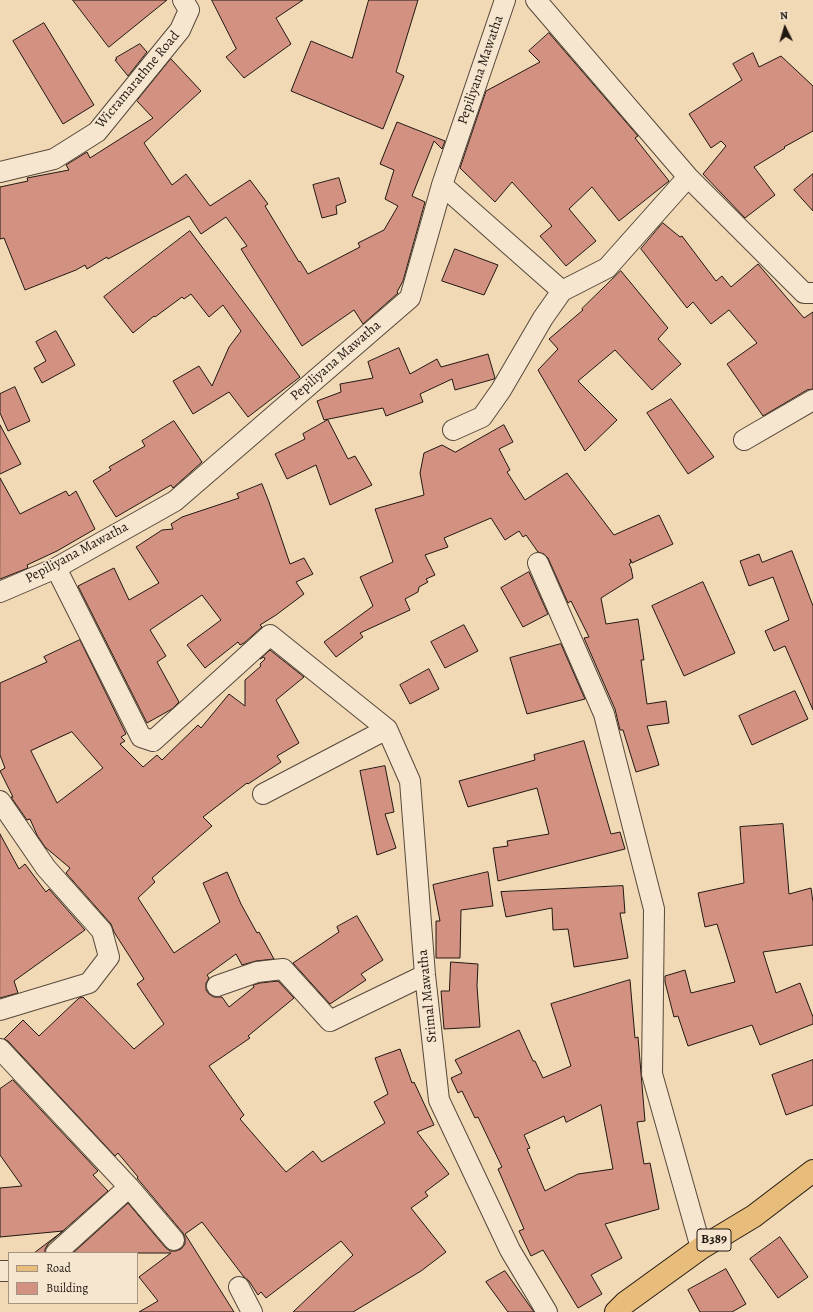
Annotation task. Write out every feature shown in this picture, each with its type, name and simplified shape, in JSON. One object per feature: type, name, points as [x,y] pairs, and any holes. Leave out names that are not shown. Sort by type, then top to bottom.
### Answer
[{"type":"main road","name":"B389","points":[[616,1312],[625,1303],[701,1248],[754,1216],[813,1171]]},
{"type":"street","name":"Wicramarathne Road","points":[[0,172],[54,159],[97,132],[180,30],[189,10],[183,0]]},
{"type":"street","name":"Pepiliyana Mawatha","points":[[0,592],[56,568],[175,501],[410,298],[442,185],[506,0]]},
{"type":"street","points":[[536,0],[688,177],[804,293],[813,293]]},
{"type":"street","points":[[453,430],[482,417],[501,390],[543,318],[562,291],[607,268],[688,177]]},
{"type":"street","points":[[442,185],[562,291]]},
{"type":"street","points":[[744,440],[813,400]]},
{"type":"street","points":[[538,563],[604,714],[654,910],[652,1074],[701,1248]]},
{"type":"street","name":"Srimal Mawatha","points":[[56,568],[141,737],[153,741],[270,635],[387,729],[410,781],[425,975],[439,1100],[510,1250],[547,1312]]},
{"type":"street","points":[[263,794],[387,729]]},
{"type":"street","points":[[0,801],[46,868],[102,931],[109,957],[89,983],[0,1010]]},
{"type":"street","points":[[217,986],[257,972],[283,969],[330,1021],[425,975]]},
{"type":"street","points":[[0,1049],[129,1186],[174,1240]]},
{"type":"street","points":[[57,1252],[129,1186]]},
{"type":"street","points":[[239,1287],[252,1312]]},
{"type":"building","points":[[73,0],[167,0],[109,47]]},
{"type":"building","points":[[212,0],[303,0],[276,18],[291,44],[244,78],[226,57],[236,49]]},
{"type":"building","points":[[369,0],[418,0],[396,72],[404,76],[383,129],[291,91],[311,41],[352,58]]},
{"type":"building","points":[[44,23],[94,105],[63,124],[13,41]]},
{"type":"building","points":[[549,33],[638,136],[635,138],[669,181],[619,221],[592,187],[569,209],[596,241],[566,266],[540,236],[552,226],[512,182],[495,202],[460,168],[486,91],[540,62],[529,51]]},
{"type":"building","points":[[140,44],[147,52],[128,76],[115,60]]},
{"type":"building","points":[[753,53],[759,67],[781,56],[813,86],[813,131],[784,147],[785,148],[754,167],[775,195],[745,218],[703,174],[726,146],[721,141],[711,148],[689,114],[742,80],[733,64]]},
{"type":"building","points":[[171,59],[201,91],[144,143],[172,185],[186,174],[210,206],[250,180],[268,204],[265,206],[308,274],[360,247],[358,243],[384,230],[398,206],[385,199],[394,170],[380,164],[397,122],[445,141],[442,149],[434,141],[412,196],[425,202],[403,281],[397,292],[398,293],[363,324],[354,310],[302,346],[241,249],[247,246],[226,217],[201,234],[189,216],[108,259],[107,257],[87,269],[85,265],[25,290],[4,238],[0,239],[0,187],[28,181],[27,178],[69,170],[66,165],[87,152],[90,158],[153,118],[137,101]]},
{"type":"building","points":[[813,174],[813,211],[794,190]]},
{"type":"building","points":[[339,178],[346,202],[336,206],[337,214],[322,218],[313,185]]},
{"type":"building","points":[[663,223],[680,237],[682,236],[716,281],[722,276],[731,287],[758,264],[804,318],[813,312],[813,389],[807,390],[763,416],[727,364],[757,343],[729,310],[711,324],[693,302],[687,308],[641,249]]},
{"type":"building","points":[[190,231],[300,377],[248,417],[229,392],[193,414],[173,381],[199,366],[212,386],[229,347],[241,331],[223,305],[209,317],[191,294],[184,299],[182,297],[155,317],[154,316],[133,333],[104,297]]},
{"type":"building","points":[[455,249],[498,265],[484,295],[442,281]]},
{"type":"building","points":[[621,271],[668,328],[658,339],[681,364],[652,390],[615,350],[578,381],[617,420],[585,451],[538,370],[558,349],[549,339],[583,310],[582,309]]},
{"type":"building","points":[[56,331],[75,365],[42,383],[34,368],[46,361],[36,342]]},
{"type":"building","points":[[399,348],[410,374],[437,359],[441,367],[488,354],[495,378],[455,390],[452,379],[420,394],[423,402],[386,416],[383,408],[324,420],[317,401],[341,392],[340,384],[373,378],[368,362]]},
{"type":"building","points":[[15,387],[30,421],[8,431],[0,413],[0,394]]},
{"type":"building","points":[[671,399],[714,457],[688,474],[647,413]]},
{"type":"building","points":[[328,420],[348,459],[355,456],[372,485],[330,505],[316,465],[287,479],[275,454],[305,439],[303,434]]},
{"type":"building","points":[[174,421],[202,462],[173,488],[171,485],[116,517],[93,481],[111,470],[109,467],[145,446],[142,441]]},
{"type":"building","points":[[0,425],[21,464],[0,474]]},
{"type":"building","points":[[504,425],[513,442],[499,449],[510,470],[507,472],[525,500],[567,473],[614,535],[659,515],[673,544],[632,563],[630,559],[631,563],[629,564],[633,578],[601,598],[606,624],[638,619],[644,660],[641,660],[647,704],[666,701],[669,723],[647,726],[659,765],[636,772],[623,730],[620,730],[615,709],[584,638],[589,637],[571,601],[568,603],[548,558],[544,554],[538,552],[526,535],[523,537],[519,531],[505,540],[491,518],[444,538],[448,547],[425,555],[435,575],[426,579],[428,582],[419,587],[418,592],[405,599],[410,610],[360,633],[363,637],[336,657],[324,642],[373,606],[360,577],[393,562],[375,509],[424,495],[420,473],[424,453],[442,445],[455,452]]},
{"type":"building","points":[[0,478],[20,514],[66,491],[69,496],[76,491],[95,529],[57,551],[27,565],[28,568],[0,579]]},
{"type":"building","points":[[262,484],[290,564],[304,558],[313,574],[296,582],[304,594],[260,625],[262,627],[244,643],[240,645],[238,642],[205,668],[187,645],[221,620],[202,595],[150,630],[166,656],[157,662],[179,702],[172,709],[147,723],[78,586],[114,568],[129,600],[159,583],[136,547],[162,530],[173,529],[171,524],[182,517],[239,498],[237,494]]},
{"type":"building","points":[[792,551],[813,606],[813,710],[785,646],[774,651],[765,631],[789,620],[773,577],[749,586],[740,561],[759,554],[762,562]]},
{"type":"building","points":[[529,572],[548,614],[523,627],[501,588]]},
{"type":"building","points":[[703,582],[735,653],[684,676],[652,606]]},
{"type":"building","points":[[464,625],[478,651],[445,668],[431,642]]},
{"type":"building","points":[[80,640],[126,734],[121,737],[125,741],[120,744],[143,767],[157,755],[162,760],[198,725],[201,728],[229,694],[245,706],[245,680],[261,666],[260,664],[265,659],[264,657],[260,659],[270,650],[304,677],[276,700],[299,743],[277,756],[281,762],[248,784],[247,783],[203,817],[212,826],[152,878],[155,882],[138,898],[174,953],[220,922],[203,883],[227,872],[241,904],[257,933],[259,932],[274,959],[256,961],[242,965],[236,954],[207,975],[209,978],[206,983],[206,990],[214,997],[222,997],[229,1007],[254,987],[253,985],[260,983],[278,981],[294,998],[248,1036],[250,1038],[209,1066],[244,1115],[240,1119],[286,1172],[313,1151],[322,1162],[385,1123],[374,1102],[388,1094],[375,1058],[400,1049],[412,1083],[414,1082],[434,1125],[417,1132],[449,1174],[425,1192],[428,1196],[411,1208],[446,1252],[421,1271],[353,1312],[293,1312],[353,1255],[341,1241],[266,1298],[261,1292],[258,1295],[249,1281],[244,1277],[202,1222],[185,1234],[234,1312],[139,1312],[158,1301],[139,1277],[171,1253],[74,1252],[128,1203],[170,1251],[181,1249],[185,1244],[185,1238],[183,1233],[118,1153],[115,1156],[8,1041],[4,1039],[23,1020],[39,1036],[79,998],[83,997],[134,1049],[164,1024],[137,984],[144,979],[114,932],[111,924],[66,873],[70,868],[45,847],[37,835],[30,819],[27,820],[11,797],[13,797],[0,771],[5,768],[0,755],[0,683],[47,662],[44,657]],"holes":[[[72,732],[103,768],[57,803],[31,751]]]},
{"type":"building","points":[[561,644],[585,699],[527,714],[510,658]]},
{"type":"building","points":[[429,669],[439,689],[410,704],[400,685]]},
{"type":"building","points":[[795,691],[808,719],[752,745],[739,716]]},
{"type":"building","points":[[584,741],[611,834],[620,832],[625,849],[498,881],[493,848],[508,846],[507,841],[549,834],[537,788],[468,807],[459,781],[535,760],[534,755]]},
{"type":"building","points":[[385,766],[394,812],[385,814],[396,848],[377,855],[360,771]]},
{"type":"building","points":[[783,824],[789,894],[811,888],[813,902],[813,945],[763,952],[776,993],[800,983],[813,1017],[813,1024],[760,1045],[752,1025],[688,1046],[678,1016],[674,1017],[665,982],[665,976],[685,970],[691,993],[735,982],[717,924],[705,927],[698,893],[744,883],[740,827]]},
{"type":"building","points":[[0,834],[19,869],[25,864],[46,892],[49,889],[85,930],[14,981],[18,993],[0,998]]},
{"type":"building","points":[[488,872],[493,906],[461,910],[460,958],[436,958],[436,921],[440,921],[433,885]]},
{"type":"building","points":[[623,886],[625,913],[620,913],[628,958],[574,967],[568,929],[553,930],[552,908],[506,917],[501,892]]},
{"type":"building","points":[[357,916],[383,960],[361,974],[366,980],[330,1004],[293,963],[339,932],[337,927]]},
{"type":"building","points":[[451,962],[478,964],[477,986],[480,1027],[444,1029],[441,991],[449,991]]},
{"type":"building","points":[[630,980],[635,1038],[638,1037],[645,1121],[637,1122],[644,1164],[650,1163],[659,1209],[605,1224],[622,1258],[591,1275],[602,1294],[578,1308],[543,1250],[531,1256],[519,1231],[524,1229],[498,1169],[502,1167],[478,1117],[475,1118],[462,1091],[458,1093],[451,1078],[462,1073],[455,1060],[519,1030],[533,1061],[535,1061],[543,1078],[571,1066],[551,1004]],"holes":[[[601,1105],[613,1169],[578,1174],[545,1191],[527,1149],[530,1148],[524,1135],[564,1116],[566,1122]]]},
{"type":"building","points":[[813,1060],[813,1105],[786,1115],[772,1075]]},
{"type":"building","points":[[13,1080],[98,1171],[93,1175],[108,1191],[63,1231],[0,1237],[0,1188],[22,1186],[0,1155],[0,1089]]},
{"type":"building","points":[[61,1233],[48,1244],[45,1252],[35,1252]]},
{"type":"building","points":[[780,1237],[808,1277],[778,1298],[750,1259]]},
{"type":"building","points":[[726,1269],[746,1304],[732,1312],[700,1312],[688,1290]]},
{"type":"building","points":[[505,1271],[534,1312],[508,1312],[486,1282]]}]
